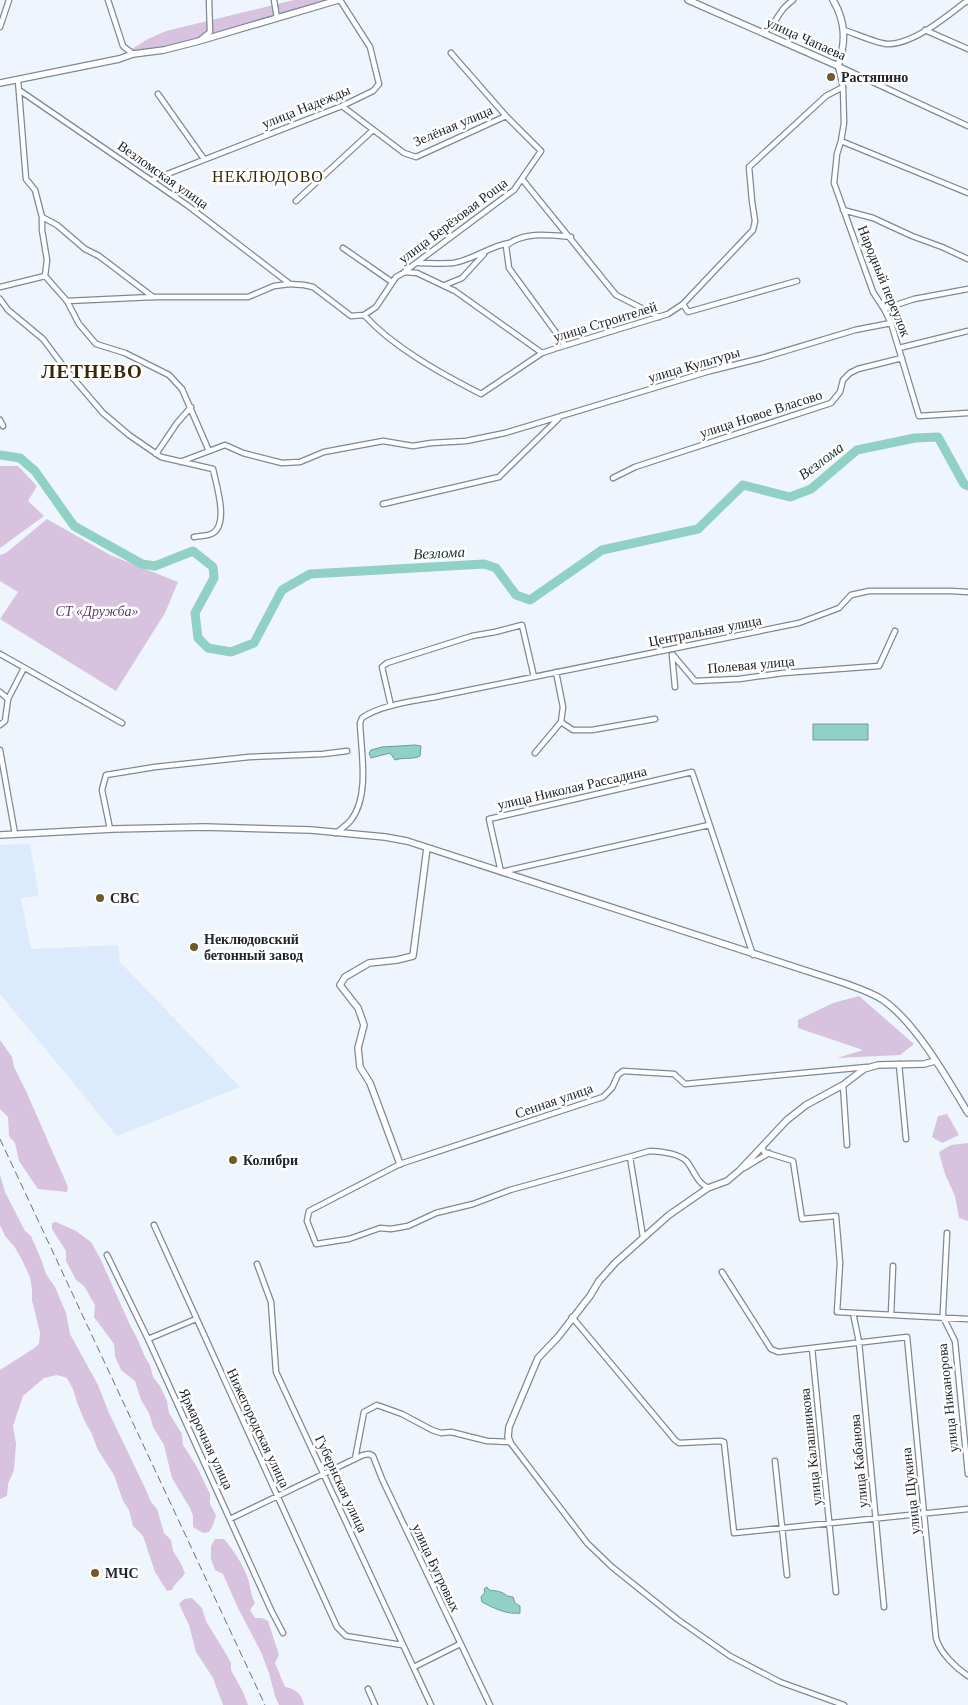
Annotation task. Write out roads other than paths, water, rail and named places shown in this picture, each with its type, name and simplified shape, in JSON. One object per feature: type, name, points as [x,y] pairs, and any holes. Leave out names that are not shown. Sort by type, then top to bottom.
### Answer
[{"type":"street","points":[[0,27],[9,0]]},
{"type":"street","points":[[108,0],[123,46],[133,54]]},
{"type":"street","points":[[199,41],[210,32],[209,0]]},
{"type":"street","points":[[274,0],[277,18]]},
{"type":"street","points":[[0,83],[119,59],[133,54],[164,50],[339,0]]},
{"type":"street","name":"улица Надежды","points":[[152,180],[342,106],[373,90],[378,84],[370,47],[339,0]]},
{"type":"street","name":"улица Чапаева","points":[[688,0],[968,126]]},
{"type":"street","points":[[760,32],[767,30],[773,25],[782,10],[792,0]]},
{"type":"street","points":[[833,0],[838,9],[844,30],[842,52],[838,66]]},
{"type":"street","points":[[844,30],[887,45],[906,40],[942,21],[968,1]]},
{"type":"street","points":[[925,30],[968,50]]},
{"type":"street","name":"Зелёная улица","points":[[342,106],[404,152],[416,157],[506,116],[451,52]]},
{"type":"street","name":"Народный переулок","points":[[838,66],[843,87],[844,116],[834,183],[872,292],[884,308],[891,322],[919,416],[968,413]]},
{"type":"street","points":[[18,80],[26,179],[35,190],[42,217],[42,230],[47,260],[45,276],[67,302],[79,324],[96,344],[125,353],[169,375],[182,389],[209,451]]},
{"type":"street","name":"улица Строителей","points":[[364,315],[384,334],[439,373],[481,394],[542,353],[668,314],[683,304],[753,230],[755,221],[749,167],[826,96],[843,87]]},
{"type":"street","name":"Везломская улица","points":[[19,90],[187,205],[290,284]]},
{"type":"street","points":[[158,94],[204,159]]},
{"type":"street","name":"улица Берёзовая Роща","points":[[364,315],[376,307],[396,277],[514,190],[522,179],[541,152],[506,116]]},
{"type":"street","points":[[296,201],[373,130]]},
{"type":"street","points":[[841,141],[968,193]]},
{"type":"street","points":[[522,179],[571,237],[616,295],[660,317]]},
{"type":"street","points":[[843,210],[873,218],[968,259]]},
{"type":"street","points":[[42,217],[57,225],[85,249],[99,256],[152,297]]},
{"type":"street","points":[[416,263],[454,263],[513,240],[536,235],[571,237]]},
{"type":"street","points":[[509,243],[506,246],[510,268],[565,345]]},
{"type":"street","points":[[343,248],[392,282]]},
{"type":"street","points":[[445,285],[462,278],[485,252]]},
{"type":"street","points":[[401,274],[405,272],[417,273],[445,285],[542,353]]},
{"type":"street","points":[[0,287],[45,276]]},
{"type":"street","points":[[683,304],[688,312],[797,281]]},
{"type":"street","points":[[67,302],[152,297],[248,297],[274,286],[290,284],[313,287],[351,316],[364,315]]},
{"type":"street","points":[[884,308],[914,299],[968,289]]},
{"type":"street","points":[[0,299],[8,310],[43,340],[66,371],[103,413],[129,435],[168,460],[213,470],[222,508],[218,528],[212,534],[194,537]]},
{"type":"street","name":"улица Культуры","points":[[180,462],[225,445],[243,453],[282,464],[300,462],[324,452],[383,442],[413,446],[431,442],[466,442],[505,433],[710,371],[762,358],[855,330],[891,322]]},
{"type":"street","points":[[899,348],[968,331]]},
{"type":"street","name":"улица Новое Власово","points":[[613,478],[635,467],[831,403],[840,392],[843,380],[850,373],[858,369],[902,358]]},
{"type":"street","points":[[156,454],[177,423],[191,407]]},
{"type":"street","points":[[383,504],[499,477],[562,415]]},
{"type":"street","points":[[0,420],[3,426]]},
{"type":"street","points":[[201,466],[200,457],[202,453]]},
{"type":"street","name":"Центральная улица","points":[[336,833],[350,821],[360,803],[363,776],[360,720],[364,716],[391,706],[799,623],[839,608],[851,595],[869,591],[968,592]]},
{"type":"street","points":[[391,706],[382,667],[387,663],[472,636],[522,625],[534,677]]},
{"type":"street","name":"Полевая улица","points":[[673,655],[696,681],[739,680],[783,673],[879,666],[896,631]]},
{"type":"street","points":[[669,650],[673,655],[675,687]]},
{"type":"street","points":[[0,654],[122,723]]},
{"type":"street","points":[[0,725],[6,720],[8,699],[24,668]]},
{"type":"street","points":[[535,753],[561,722],[563,707],[556,672]]},
{"type":"street","points":[[0,692],[8,699]]},
{"type":"street","points":[[561,722],[573,730],[592,730],[654,719]]},
{"type":"street","points":[[0,750],[15,834]]},
{"type":"street","points":[[110,829],[102,790],[106,775],[156,767],[249,757],[323,754],[347,751]]},
{"type":"street","name":"улица Николая Рассадина","points":[[709,825],[501,872],[489,819],[692,772],[753,955]]},
{"type":"street","points":[[0,835],[158,827],[311,830],[395,838],[844,983],[874,995],[888,1004],[901,1017],[935,1060],[968,1113]]},
{"type":"street","points":[[400,1164],[373,1090],[360,1067],[358,1048],[364,1025],[358,1008],[340,985],[345,977],[370,962],[398,960],[413,956],[427,848]]},
{"type":"street","points":[[740,1170],[787,1120],[806,1105],[843,1085],[856,1074],[871,1066],[924,1064],[935,1060]]},
{"type":"street","points":[[899,1064],[906,1139]]},
{"type":"street","name":"Сенная улица","points":[[630,1158],[510,1190],[473,1204],[436,1213],[408,1226],[391,1229],[380,1228],[349,1239],[316,1244],[307,1221],[309,1211],[400,1164],[597,1100],[612,1088],[618,1075],[623,1071],[674,1074],[685,1084],[871,1066]]},
{"type":"street","points":[[843,1085],[846,1145]]},
{"type":"street","points":[[762,1147],[764,1152],[793,1161],[802,1219],[836,1216],[840,1263],[837,1312],[968,1319]]},
{"type":"street","points":[[643,1237],[630,1158],[645,1152],[655,1151],[682,1158],[688,1162],[700,1183],[708,1188]]},
{"type":"street","points":[[769,1153],[740,1170],[726,1181],[708,1188],[669,1215],[615,1263],[536,1361],[508,1427],[508,1437],[587,1543],[612,1567],[678,1619],[730,1656],[780,1682],[844,1705]]},
{"type":"street","name":"Нижегородская улица","points":[[154,1225],[337,1627],[346,1636],[402,1645]]},
{"type":"street","name":"улица Никанорова","points":[[947,1233],[943,1317],[954,1341],[968,1474]]},
{"type":"street","name":"Ярмарочная улица","points":[[107,1255],[148,1338],[283,1633]]},
{"type":"street","name":"Губернская улица","points":[[257,1264],[271,1302],[276,1372],[431,1705]]},
{"type":"street","points":[[891,1315],[893,1266]]},
{"type":"street","points":[[722,1272],[771,1349],[778,1352],[859,1342]]},
{"type":"street","name":"улица Кабанова","points":[[853,1313],[859,1342],[884,1607]]},
{"type":"street","points":[[572,1317],[675,1440],[679,1443],[724,1442],[734,1533],[968,1509]]},
{"type":"street","points":[[148,1338],[196,1320]]},
{"type":"street","name":"улица Щукина","points":[[859,1342],[907,1337],[937,1643],[955,1665],[968,1676]]},
{"type":"street","name":"улица Калашникова","points":[[812,1348],[836,1592]]},
{"type":"street","points":[[230,1519],[356,1459],[364,1412],[377,1405],[402,1414],[441,1433],[451,1432],[487,1441],[510,1442]]},
{"type":"street","name":"улица Бугровых","points":[[356,1459],[363,1455],[369,1454],[373,1456],[490,1705]]},
{"type":"street","points":[[775,1461],[787,1575]]},
{"type":"street","points":[[414,1667],[460,1644]]},
{"type":"street","points":[[368,1689],[375,1705]]},
{"type":"waterway","name":"Везлома","points":[[0,455],[20,458],[35,471],[74,526],[142,564],[155,566],[193,551],[213,567],[214,578],[195,613],[198,638],[208,648],[231,652],[254,643],[282,590],[310,574],[484,564],[496,568],[516,595],[530,600],[602,550],[698,529],[743,485],[790,497],[811,489],[857,450],[915,438],[938,437],[964,484],[968,486]]},
{"type":"railway","points":[[0,1139],[265,1705]]},
{"type":"place","name":"Растяпино","points":[[831,77]]},
{"type":"place","name":"СВС","points":[[100,898]]},
{"type":"place","name":"Неклюдовский бетонный завод","points":[[194,947]]},
{"type":"place","name":"Колибри","points":[[233,1160]]},
{"type":"place","name":"МЧС","points":[[95,1573]]},
{"type":"district","name":"НЕКЛЮДОВО","points":[[268,176]]},
{"type":"district","name":"ЛЕТНЕВО","points":[[92,371]]},
{"type":"park label","name":"СТ «Дружба»","points":[[97,611]]}]
